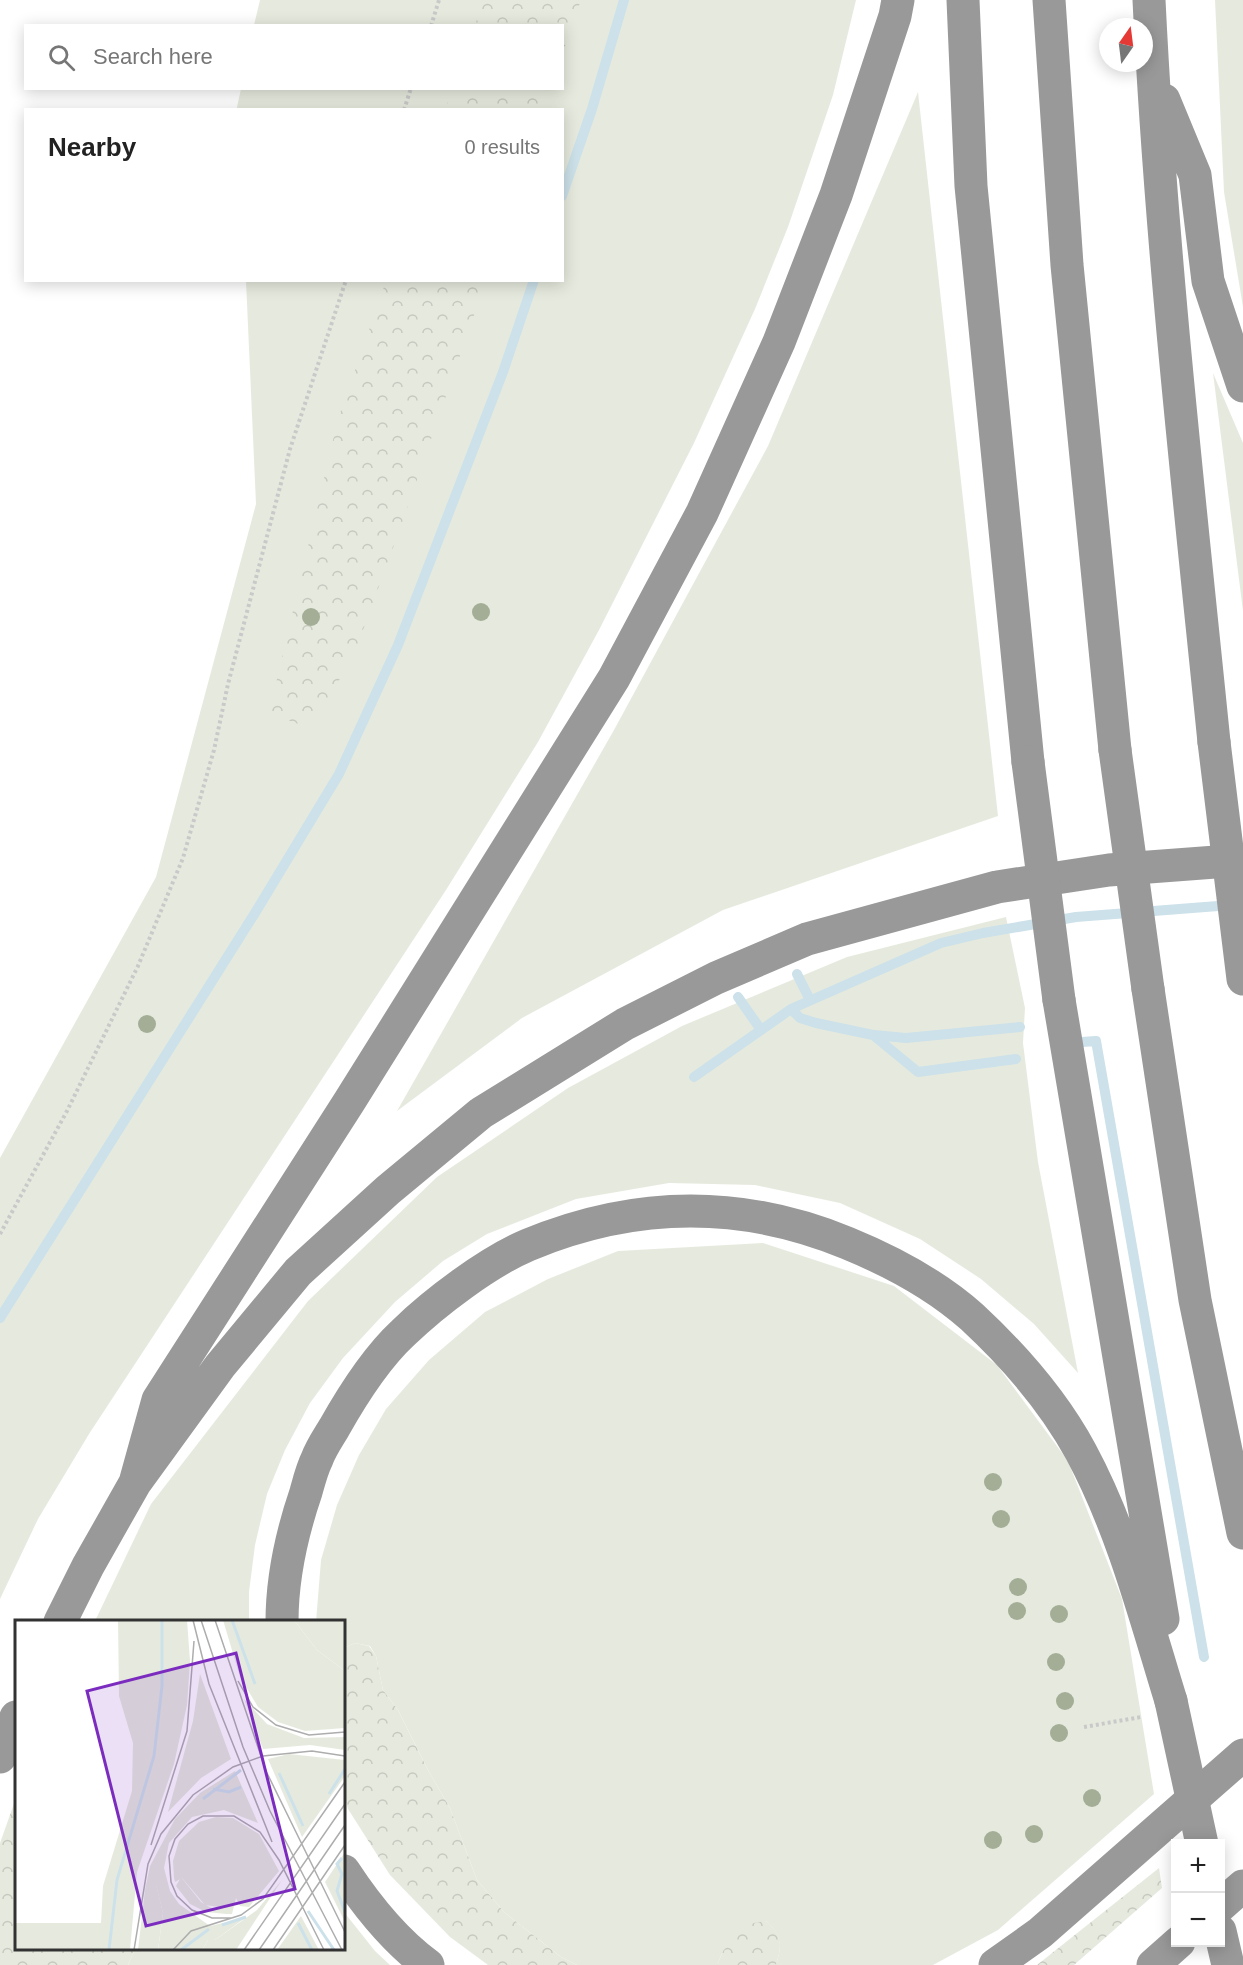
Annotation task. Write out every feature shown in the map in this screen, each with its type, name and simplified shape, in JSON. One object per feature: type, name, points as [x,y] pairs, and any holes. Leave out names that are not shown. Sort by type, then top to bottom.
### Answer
[{"type":"highway","points":[[963,0],[971,186],[1028,762],[1059,1000],[1167,1638],[1159,1708]]},
{"type":"highway","points":[[1048,0],[1067,265],[1115,750],[1195,1300],[1243,1533]]},
{"type":"highway","points":[[1149,0],[1152,74],[1180,417],[1214,742],[1243,979]]},
{"type":"highway","points":[[135,1483],[158,1400],[349,1102],[614,678],[702,513],[779,342],[836,195],[897,8]]},
{"type":"highway","points":[[1152,74],[1195,175],[1208,280],[1243,386]]},
{"type":"highway","points":[[61,1620],[87,1566],[135,1483],[220,1366],[297,1272],[388,1190],[482,1113],[625,1024],[716,978],[807,939],[997,887],[1109,870],[1243,860]]},
{"type":"highway","points":[[282,1620],[282,1598],[295,1526],[316,1459],[354,1393],[402,1334],[470,1277],[526,1246],[591,1224],[665,1210],[746,1214],[794,1223],[871,1252],[936,1290],[971,1317],[1032,1381],[1059,1418],[1080,1451],[1116,1530],[1159,1708],[1200,1839]]},
{"type":"highway","points":[[0,1757],[15,1720]]},
{"type":"highway","points":[[995,1965],[1040,1933],[1243,1755]]},
{"type":"highway","points":[[345,1873],[361,1897],[389,1929],[428,1965]]},
{"type":"highway","points":[[1225,1902],[1243,1886]]},
{"type":"highway","points":[[1153,1965],[1173,1947]]},
{"type":"highway","points":[[1224,1947],[1228,1965]]},
{"type":"path","points":[[432,24],[438,0]]},
{"type":"path","points":[[405,108],[410,90]]},
{"type":"path","points":[[0,1234],[67,1111],[138,966],[183,858],[214,750],[228,684],[290,449],[345,282]]},
{"type":"path","points":[[1084,1727],[1159,1708]]},
{"type":"green space","points":[[260,0],[856,0],[833,95],[788,227],[755,309],[694,443],[599,630],[538,742],[446,890],[89,1434],[38,1519],[0,1599],[0,1158],[156,877],[256,504],[246,282],[564,282],[564,108],[237,107],[241,90],[564,90],[564,24],[254,24]]},
{"type":"green space","points":[[484,0],[581,0],[564,49],[564,24],[475,24]]},
{"type":"green space","points":[[1215,0],[1243,0],[1243,307],[1224,192]]},
{"type":"green space","points":[[452,90],[550,90],[543,108],[445,108]]},
{"type":"green space","points":[[918,92],[998,816],[723,910],[522,1018],[397,1111],[614,730],[768,446]]},
{"type":"green space","points":[[386,282],[486,282],[352,660],[309,728],[269,713],[338,419]]},
{"type":"green space","points":[[1213,373],[1243,443],[1243,611]]},
{"type":"green space","points":[[1006,917],[1025,1008],[1023,1043],[1038,1162],[1078,1373],[1034,1324],[981,1279],[920,1239],[840,1203],[755,1185],[669,1183],[576,1199],[487,1234],[443,1261],[395,1302],[343,1358],[310,1403],[285,1450],[267,1494],[255,1545],[249,1592],[249,1620],[95,1620],[151,1504],[308,1301],[437,1177],[568,1088],[682,1026],[847,957]]},
{"type":"green space","points":[[763,1243],[894,1286],[997,1365],[1068,1461],[1122,1599],[1154,1794],[998,1930],[933,1965],[776,1965],[780,1946],[778,1936],[766,1921],[723,1951],[717,1965],[577,1965],[561,1957],[504,1912],[477,1880],[450,1808],[398,1710],[383,1690],[376,1656],[370,1646],[355,1643],[345,1648],[345,1620],[316,1620],[321,1560],[337,1505],[359,1455],[386,1409],[429,1360],[485,1312],[548,1279],[618,1251]]},
{"type":"green space","points":[[355,1643],[369,1646],[376,1656],[383,1690],[398,1710],[450,1808],[477,1880],[504,1912],[561,1957],[577,1965],[488,1965],[450,1937],[390,1875],[348,1809],[345,1798],[345,1648]]},
{"type":"green space","points":[[15,1801],[15,1950],[135,1950],[128,1965],[0,1965],[0,1843]]},
{"type":"green space","points":[[1159,1868],[1162,1888],[1074,1965],[1037,1965]]},
{"type":"green space","points":[[345,1913],[375,1951],[390,1965],[128,1965],[135,1950],[345,1950]]},
{"type":"green space","points":[[766,1921],[776,1931],[780,1941],[776,1965],[717,1965],[723,1951],[748,1924]]},
{"type":"waterway","points":[[564,190],[592,109],[624,0]]},
{"type":"waterway","points":[[0,1318],[255,913],[339,774],[398,645],[503,372],[533,282]]},
{"type":"waterway","points":[[694,1077],[791,1009],[941,943],[983,933],[1076,917],[1231,905]]},
{"type":"waterway","points":[[797,974],[810,1000]]},
{"type":"waterway","points":[[738,997],[761,1030]]},
{"type":"waterway","points":[[791,1009],[800,1018],[873,1035],[918,1072],[1016,1059]]},
{"type":"waterway","points":[[874,1035],[906,1038],[1020,1027]]},
{"type":"waterway","points":[[1082,1042],[1096,1041],[1204,1657]]}]
